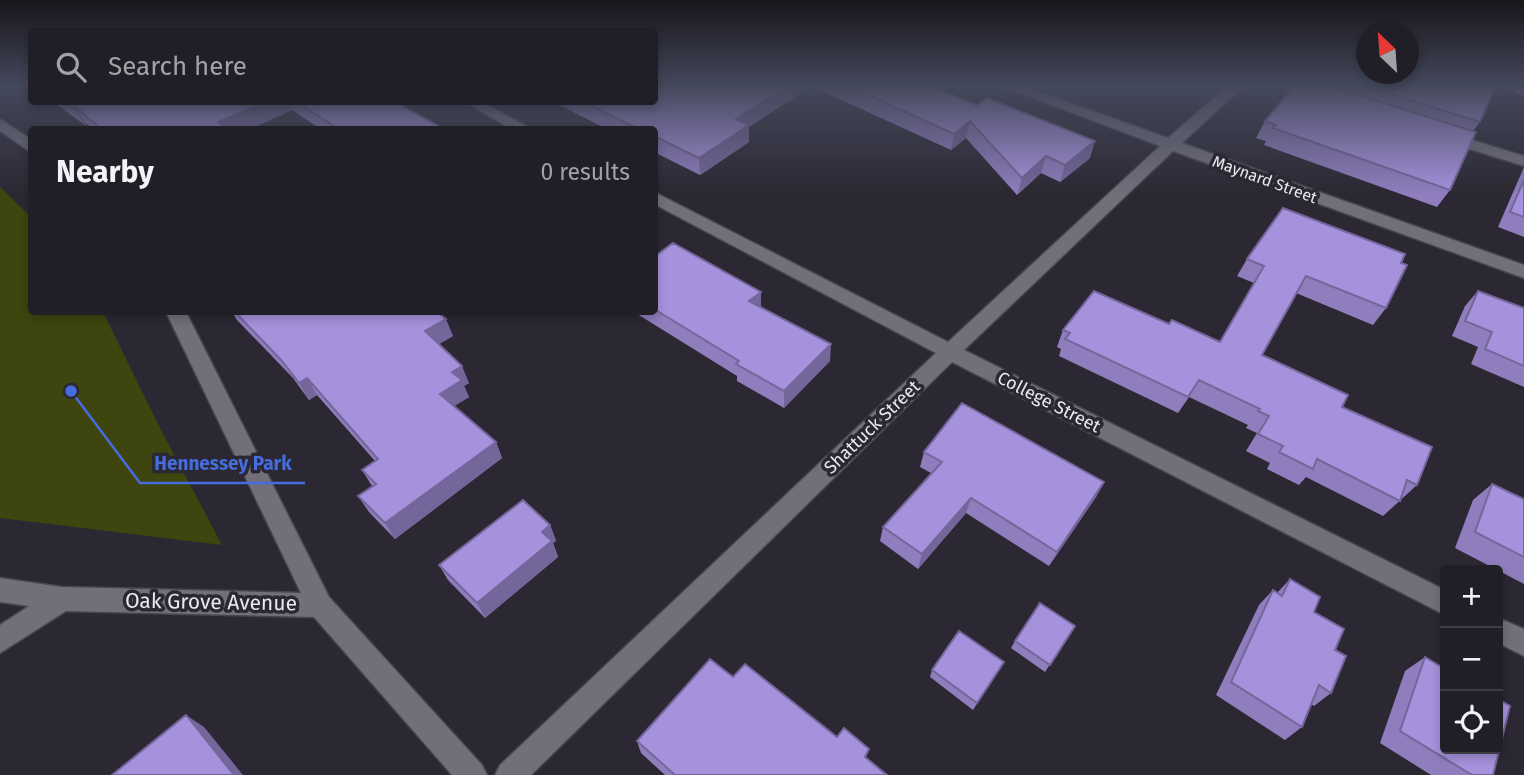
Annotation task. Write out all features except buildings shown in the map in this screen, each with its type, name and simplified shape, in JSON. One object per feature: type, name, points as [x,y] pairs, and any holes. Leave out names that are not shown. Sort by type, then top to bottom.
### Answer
[{"type":"street","name":"Maynard Street","points":[[1105,121],[1524,272]]},
{"type":"street","name":"Shattuck Street","points":[[510,775],[950,352],[1197,121]]},
{"type":"street","points":[[0,124],[28,145]]},
{"type":"street","points":[[1434,133],[1524,162]]},
{"type":"street","name":"College Street","points":[[658,199],[950,352],[1440,600]]},
{"type":"street","points":[[177,315],[320,604]]},
{"type":"street","name":"Oak Grove Avenue","points":[[0,590],[62,599],[320,604],[472,775]]},
{"type":"street","points":[[0,640],[62,599]]},
{"type":"street","points":[[1503,632],[1524,643]]},
{"type":"green space","points":[[0,187],[28,214],[28,315],[104,315],[222,545],[0,518]]},
{"type":"place","name":"Hennessey Park","points":[[71,391]]}]
